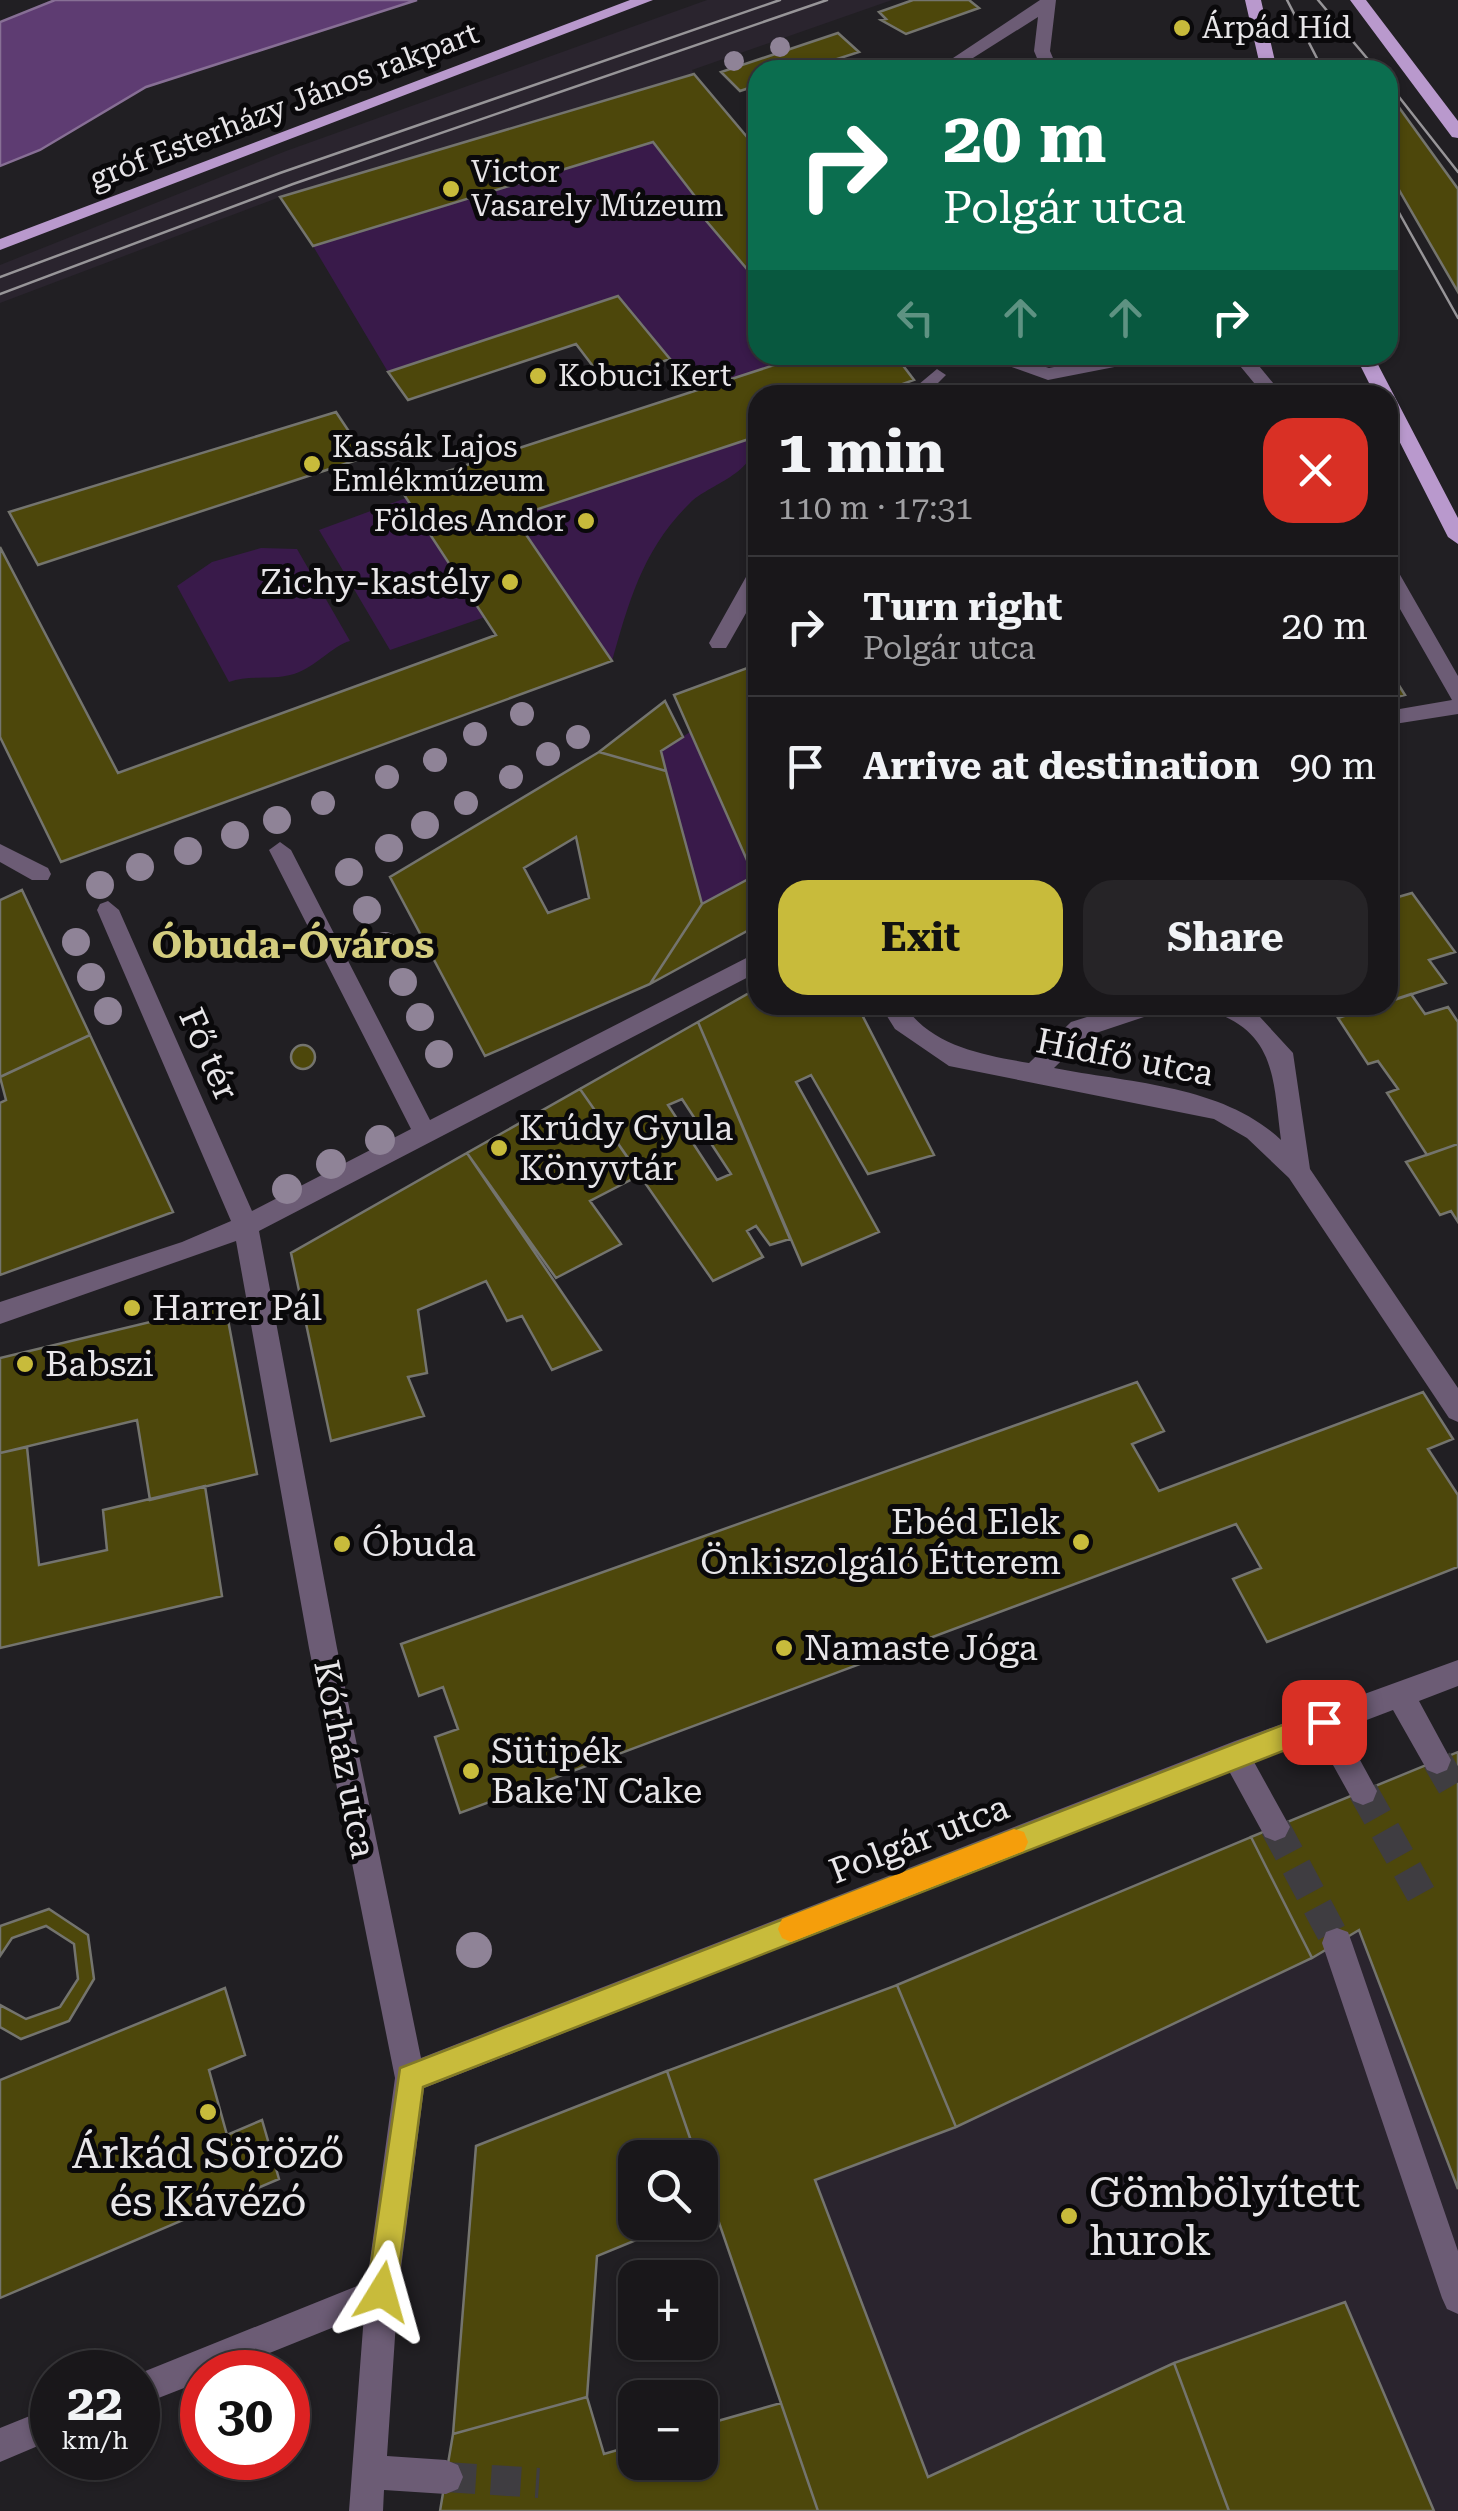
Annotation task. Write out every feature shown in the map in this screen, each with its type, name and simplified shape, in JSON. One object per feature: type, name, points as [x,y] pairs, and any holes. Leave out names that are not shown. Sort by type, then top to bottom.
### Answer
[{"type":"main road","name":"gróf Esterházy János rakpart","points":[[0,245],[645,0]]},
{"type":"main road","points":[[1254,0],[1268,60]]},
{"type":"main road","points":[[1359,0],[1458,103]]},
{"type":"main road","points":[[1359,0],[1458,133]]},
{"type":"main road","points":[[1398,421],[1458,537]]},
{"type":"street","points":[[959,60],[1046,2]]},
{"type":"street","points":[[1046,2],[1042,51],[1046,60]]},
{"type":"street","points":[[1019,365],[1048,374],[1094,365]]},
{"type":"street","points":[[1248,365],[1266,385]]},
{"type":"street","points":[[926,385],[937,375]]},
{"type":"street","points":[[1398,589],[1458,694]]},
{"type":"street","points":[[720,643],[748,591]]},
{"type":"street","points":[[1398,716],[1458,706]]},
{"type":"street","points":[[280,850],[425,1134]]},
{"type":"street","points":[[0,852],[40,874]]},
{"type":"street","name":"Fő tér","points":[[108,910],[246,1226]]},
{"type":"street","points":[[0,1313],[188,1250],[246,1226],[748,966]]},
{"type":"street","name":"Hídfő utca","points":[[898,1015],[958,1059],[1219,1110],[1256,1131],[1298,1170],[1458,1410]]},
{"type":"street","points":[[1032,1074],[1079,1029],[1123,1015]]},
{"type":"street","points":[[1244,1015],[1281,1053],[1298,1170]]},
{"type":"street","name":"Kórház utca","points":[[246,1226],[373,1903],[410,2078],[382,2292],[366,2511]]},
{"type":"street","name":"Polgár utca","points":[[410,2078],[1236,1755],[1458,1674]]},
{"type":"street","points":[[1400,1695],[1437,1760]]},
{"type":"street","points":[[1324,1722],[1363,1790]]},
{"type":"street","points":[[1236,1755],[1276,1827]]},
{"type":"street","points":[[1336,1943],[1458,2298]]},
{"type":"street","points":[[160,2381],[382,2292]]},
{"type":"street","points":[[0,2445],[30,2433]]},
{"type":"street","points":[[368,2472],[446,2477]]},
{"type":"shaded area","points":[[55,0],[417,0],[146,87],[40,150],[0,166],[0,22]]},
{"type":"shaded area","points":[[707,0],[892,0],[692,70],[694,74],[280,197],[0,303],[0,265],[286,151]]},
{"type":"shaded area","points":[[653,142],[704,208],[698,211],[748,271],[748,365],[774,365],[697,390],[618,296],[388,372],[313,246]]},
{"type":"shaded area","points":[[748,439],[748,461],[690,503],[660,539],[632,597],[612,661],[514,517]]},
{"type":"shaded area","points":[[406,498],[485,617],[390,650],[319,530]]},
{"type":"shaded area","points":[[261,548],[297,549],[350,641],[294,674],[229,682],[177,586],[212,562]]},
{"type":"shaded area","points":[[690,732],[748,862],[748,879],[702,904],[661,751]]},
{"type":"shaded area","points":[[1458,1752],[1458,2511],[818,2511],[718,2220],[718,2140],[691,2140],[667,2071],[897,1985]]},
{"type":"building","points":[[913,0],[969,0],[979,8],[906,34],[881,20],[886,19],[879,12]]},
{"type":"building","points":[[838,33],[859,52],[834,60],[757,60]]},
{"type":"building","points":[[748,63],[748,88],[740,91],[721,72]]},
{"type":"building","points":[[694,74],[748,138],[748,270],[697,210],[704,208],[653,142],[313,246],[280,197]]},
{"type":"building","points":[[1398,106],[1458,189],[1458,292],[1398,188]]},
{"type":"building","points":[[618,296],[670,359],[605,382],[576,344],[408,400],[388,372]]},
{"type":"building","name":"Zichy-kastély","points":[[774,365],[903,365],[914,380],[900,385],[748,385],[748,439],[514,517],[612,661],[61,862],[0,737],[0,547],[118,773],[496,635],[399,487]]},
{"type":"building","name":"Zichy-kastély","points":[[336,412],[366,457],[38,565],[9,512]]},
{"type":"building","points":[[748,668],[748,862],[674,695]]},
{"type":"building","points":[[665,701],[683,737],[661,751],[666,771],[599,752]]},
{"type":"building","points":[[599,752],[666,771],[702,904],[650,984],[485,1056],[390,877]],"holes":[[[576,837],[589,898],[548,913],[524,868]]]},
{"type":"building","points":[[748,879],[748,930],[650,984],[702,904]]},
{"type":"building","points":[[22,890],[90,1035],[0,1077],[0,900]]},
{"type":"building","points":[[1412,893],[1455,952],[1429,960],[1446,983],[1398,999],[1398,897]]},
{"type":"building","points":[[748,994],[748,1015],[862,1015],[934,1155],[868,1174],[811,1075],[796,1082],[879,1232],[802,1265],[698,1022]]},
{"type":"building","points":[[1411,994],[1425,1014],[1448,1007],[1458,1022],[1458,1144],[1427,1155],[1387,1093],[1398,1089],[1378,1061],[1368,1064],[1338,1018],[1398,1015],[1398,998]]},
{"type":"building","points":[[698,1022],[790,1239],[770,1245],[756,1226],[747,1231],[763,1257],[713,1281],[580,1089]],"holes":[[[682,1099],[731,1174],[717,1180],[668,1105]]]},
{"type":"building","points":[[90,1035],[173,1212],[0,1275],[0,1103],[6,1100],[0,1077]]},
{"type":"building","points":[[303,1045],[312,1048],[312,1066],[303,1069],[294,1066],[291,1057],[294,1048]]},
{"type":"building","points":[[580,1089],[640,1175],[590,1201],[621,1244],[556,1278],[467,1153]]},
{"type":"building","points":[[1458,1144],[1458,1222],[1451,1211],[1440,1215],[1406,1162]]},
{"type":"building","points":[[467,1153],[601,1350],[552,1370],[522,1316],[507,1321],[486,1281],[418,1310],[427,1373],[408,1377],[424,1416],[331,1441],[291,1253]]},
{"type":"building","points":[[225,1304],[257,1474],[150,1500],[137,1420],[0,1453],[0,1358]]},
{"type":"building","points":[[1137,1382],[1164,1431],[1132,1444],[1159,1491],[1423,1392],[1453,1439],[1428,1449],[1458,1495],[1458,1567],[1267,1642],[1233,1579],[1261,1568],[1236,1524],[460,1813],[435,1737],[458,1729],[443,1687],[419,1696],[401,1644]]},
{"type":"building","points":[[27,1447],[39,1565],[107,1550],[103,1510],[205,1486],[222,1596],[0,1648],[0,1453]]},
{"type":"building","points":[[1458,1752],[1458,2189],[1359,1930],[1312,1958],[1251,1837]]},
{"type":"building","points":[[1251,1837],[1312,1958],[956,2127],[897,1985]]},
{"type":"building","points":[[49,1909],[88,1935],[94,1979],[69,2021],[21,2039],[0,2027],[0,2005],[26,2019],[60,2007],[78,1979],[74,1944],[46,1926],[12,1938],[0,1956],[0,1926]]},
{"type":"building","points":[[897,1985],[956,2127],[815,2180],[928,2477],[1174,2363],[1229,2511],[818,2511],[718,2220],[718,2140],[691,2140],[667,2071]]},
{"type":"building","points":[[225,1988],[245,2055],[209,2070],[227,2135],[262,2120],[279,2179],[0,2298],[0,2080]]},
{"type":"building","points":[[667,2071],[691,2140],[618,2140],[618,2240],[636,2240],[597,2256],[587,2397],[453,2434],[476,2146]]},
{"type":"building","points":[[1345,2302],[1434,2511],[1229,2511],[1174,2363]]},
{"type":"building","points":[[587,2397],[604,2454],[618,2450],[618,2480],[718,2480],[718,2421],[781,2403],[818,2511],[440,2511],[453,2434]]},
{"type":"tunnel","points":[[1437,1760],[1458,1796]]},
{"type":"tunnel","points":[[1363,1791],[1421,1894]]},
{"type":"tunnel","points":[[1275,1827],[1337,1943]]},
{"type":"tunnel","points":[[446,2477],[539,2483]]},
{"type":"tram line","points":[[0,277],[280,173],[780,0]]},
{"type":"tram line","points":[[0,294],[293,184],[827,0]]},
{"type":"tram line","points":[[1287,0],[1318,60]]},
{"type":"tram line","points":[[1318,0],[1369,60]]},
{"type":"tram line","points":[[1398,96],[1458,172]]},
{"type":"tram line","points":[[1398,211],[1458,318]]},
{"type":"slow traffic","points":[[791,1929],[1014,1842]]},
{"type":"place","name":"Árpád Híd","points":[[1182,28]]},
{"type":"place","name":"Victor Vasarely Múzeum","points":[[451,189]]},
{"type":"place","name":"Kobuci Kert","points":[[538,376]]},
{"type":"place","name":"Kassák Lajos Emlékmúzeum","points":[[312,464]]},
{"type":"place","name":"Földes Andor","points":[[586,521]]},
{"type":"place","name":"Zichy-kastély","points":[[510,582]]},
{"type":"place","name":"Krúdy Gyula Könyvtár","points":[[499,1148]]},
{"type":"place","name":"Harrer Pál","points":[[132,1308]]},
{"type":"place","name":"Babszi","points":[[25,1364]]},
{"type":"place","name":"Ebéd Elek Önkiszolgáló Étterem","points":[[1081,1542]]},
{"type":"place","name":"Óbuda","points":[[342,1544]]},
{"type":"place","name":"Namaste Jóga","points":[[784,1648]]},
{"type":"place","name":"Sütipék Bake'N Cake","points":[[471,1771]]},
{"type":"place","name":"Árkád Söröző és Kávézó","points":[[208,2112]]},
{"type":"place","name":"Gömbölyített hurok","points":[[1069,2216]]},
{"type":"district","name":"Óbuda-Óváros","points":[[293,945]]},
{"type":"route","points":[[382,2292],[410,2078],[1324,1722]]}]
